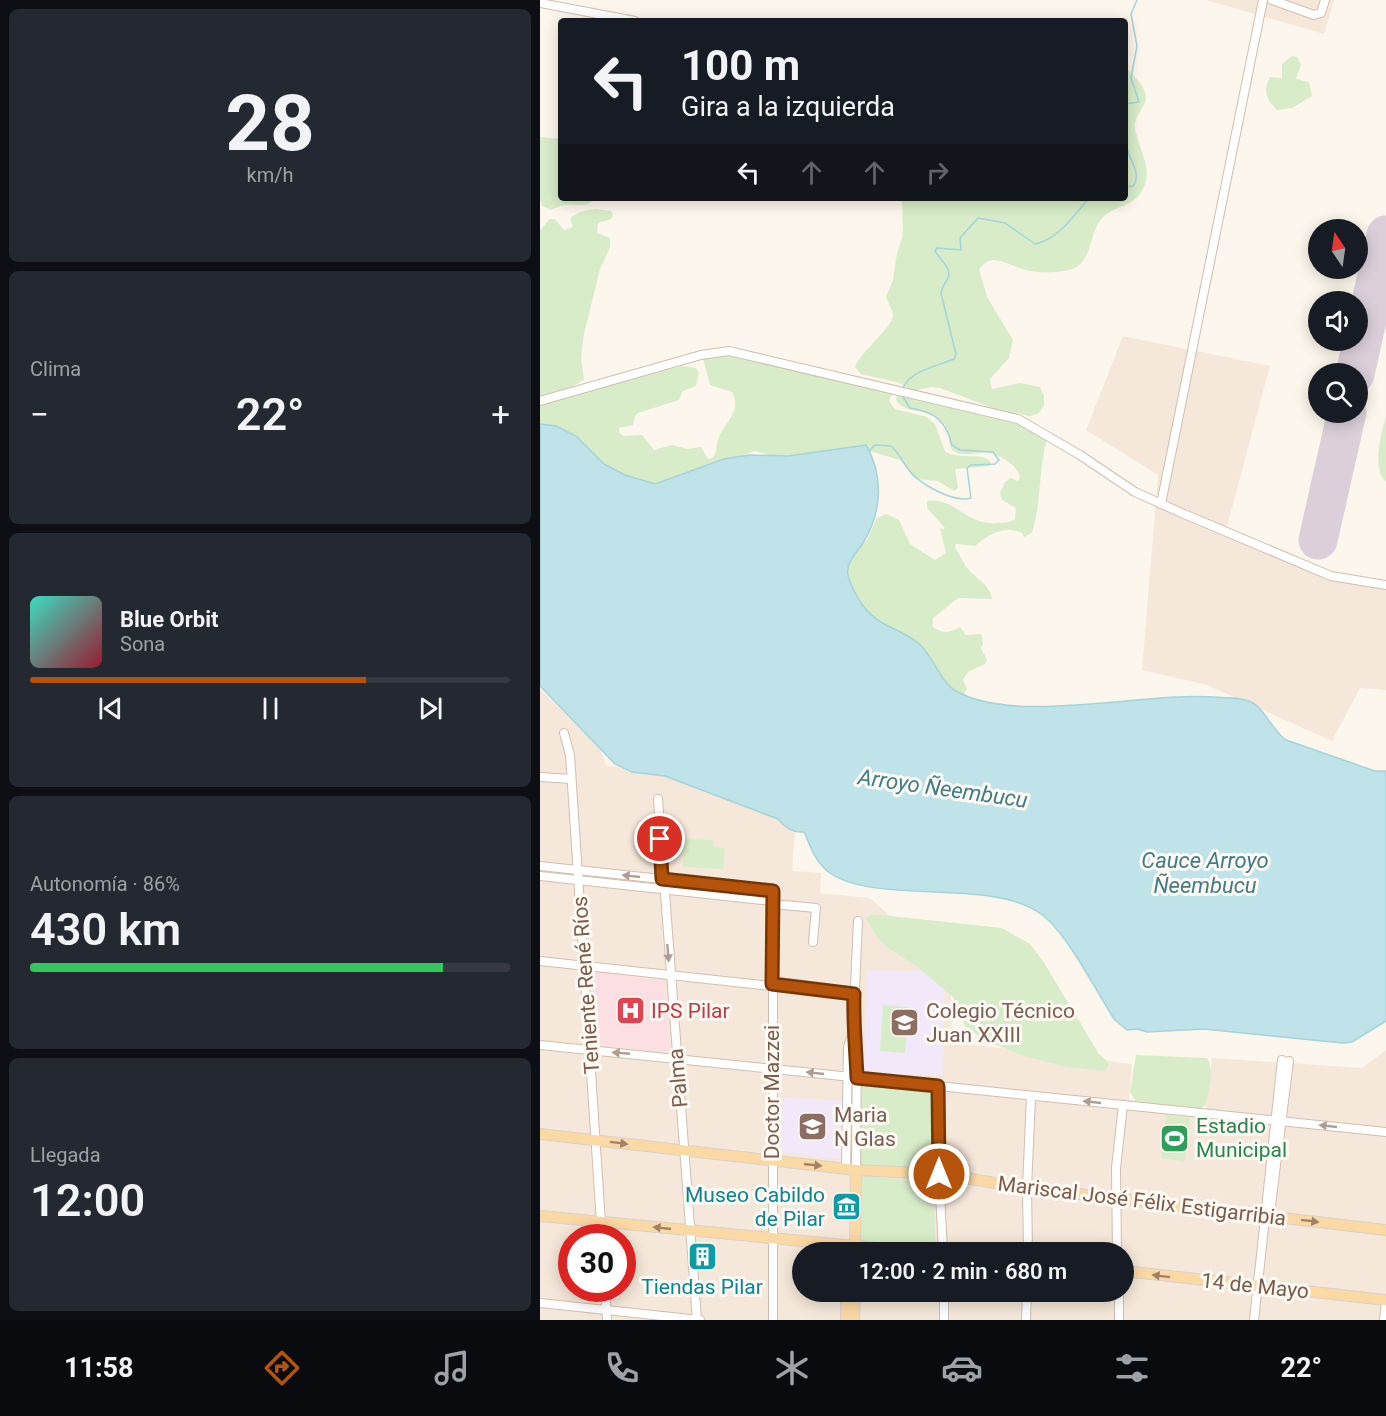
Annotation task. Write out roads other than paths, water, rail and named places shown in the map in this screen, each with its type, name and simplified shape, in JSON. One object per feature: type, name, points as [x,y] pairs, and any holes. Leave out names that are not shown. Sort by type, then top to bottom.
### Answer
[{"type":"main road","name":"Mariscal José Félix Estigarribia","points":[[540,1134],[851,1169],[939,1174],[1027,1188],[1386,1230]]},
{"type":"main road","points":[[850,1242],[851,1169]]},
{"type":"main road","points":[[540,1216],[796,1242]]},
{"type":"main road","name":"14 de Mayo","points":[[1134,1272],[1386,1302]]},
{"type":"main road","points":[[846,1302],[846,1320]]},
{"type":"main road","points":[[854,1320],[855,1302]]},
{"type":"street","points":[[1161,504],[1263,0]]},
{"type":"street","points":[[1272,0],[1314,15],[1321,12],[1325,0]]},
{"type":"street","points":[[540,3],[619,18]]},
{"type":"street","points":[[540,401],[716,352],[729,351],[1018,419],[1080,455],[1135,492],[1161,504],[1331,576],[1386,585]]},
{"type":"street","name":"Teniente René Ríos","points":[[564,733],[570,755],[601,1222]]},
{"type":"street","points":[[540,777],[571,779]]},
{"type":"street","name":"Palma","points":[[658,799],[662,879],[698,1320]]},
{"type":"street","points":[[540,866],[662,879]]},
{"type":"street","points":[[540,876],[816,908],[813,942]]},
{"type":"street","name":"Doctor Mazzei","points":[[662,879],[773,891],[772,1320]]},
{"type":"street","points":[[851,1169],[853,1077],[857,1047],[853,1032],[858,921]]},
{"type":"street","points":[[540,961],[854,994]]},
{"type":"street","points":[[540,1045],[1386,1132]]},
{"type":"street","points":[[1259,1320],[1267,1215],[1286,1060]]},
{"type":"street","points":[[938,1086],[942,1242]]},
{"type":"street","points":[[1028,1242],[1027,1188],[1031,1096]]},
{"type":"street","points":[[1117,1242],[1115,1198],[1123,1106]]},
{"type":"street","points":[[1254,1320],[1260,1287]]},
{"type":"street","points":[[606,1302],[607,1320]]},
{"type":"street","points":[[944,1302],[944,1320]]},
{"type":"street","points":[[1026,1320],[1027,1302]]},
{"type":"street","points":[[1119,1302],[1119,1320]]},
{"type":"street","points":[[1384,1320],[1386,1302]]},
{"type":"street","points":[[540,1303],[698,1320]]},
{"type":"water","name":"Cauce Arroyo Ñeembucu","points":[[540,424],[556,426],[576,436],[604,464],[625,475],[655,484],[724,459],[749,455],[788,456],[866,445],[876,469],[877,507],[869,531],[848,567],[850,581],[865,609],[879,621],[909,636],[923,647],[945,681],[956,691],[981,701],[1011,706],[1045,707],[1184,697],[1244,700],[1257,706],[1286,740],[1375,771],[1386,771],[1386,1021],[1352,1042],[1342,1043],[1204,1029],[1147,1032],[1137,1029],[1127,1030],[1114,1019],[1061,934],[1041,914],[1019,903],[991,896],[868,887],[843,880],[824,868],[812,851],[804,832],[793,831],[778,819],[665,776],[632,772],[615,764],[540,686]]},
{"type":"waterway","points":[[1128,104],[1139,102],[1131,78],[1137,46],[1131,14],[1137,0]]},
{"type":"waterway","points":[[1128,152],[1136,176],[1133,186],[1128,187]]},
{"type":"waterway","points":[[903,388],[918,373],[954,359],[956,354],[941,293],[949,272],[935,251],[937,248],[961,250],[960,238],[978,218],[1005,223],[1035,244],[1059,232],[1086,201]]},
{"type":"waterway","points":[[869,451],[875,445],[891,446],[920,481],[946,495],[964,499],[971,498],[967,468],[971,465],[995,464],[999,460],[993,452],[960,450],[952,445],[942,423],[926,412],[910,408],[902,395]]},
{"type":"place","name":"IPS Pilar","points":[[630,1011]]},
{"type":"place","name":"Colegio Técnico Juan XXIII","points":[[905,1023]]},
{"type":"place","name":"Maria N Glas","points":[[813,1127]]},
{"type":"place","name":"Estadio Municipal","points":[[1175,1138]]},
{"type":"place","name":"Museo Cabildo de Pilar","points":[[846,1207]]},
{"type":"place","name":"Tiendas Pilar","points":[[702,1256]]},
{"type":"water label","name":"Arroyo Ñeembucu","points":[[943,788]]}]
